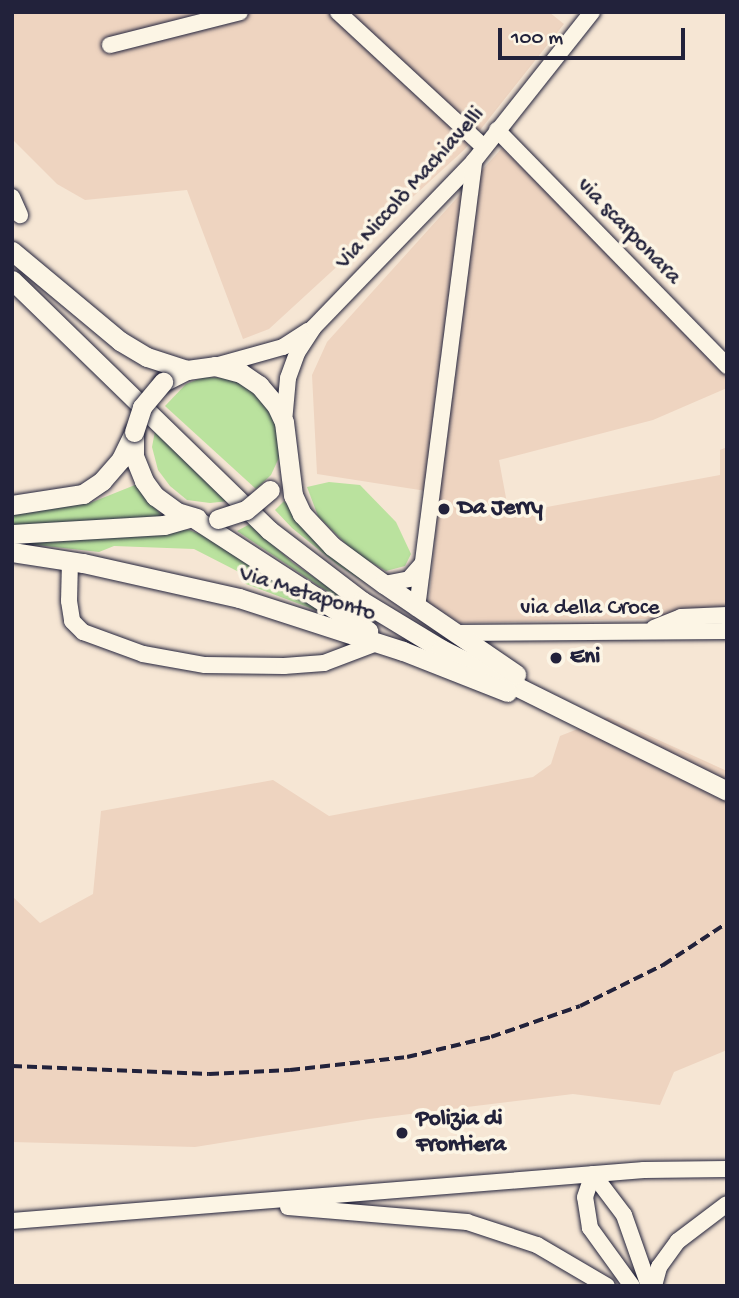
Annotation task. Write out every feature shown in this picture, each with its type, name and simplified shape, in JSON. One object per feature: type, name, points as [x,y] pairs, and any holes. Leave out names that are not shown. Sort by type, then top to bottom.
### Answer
[{"type":"main road","points":[[12,251],[120,341],[148,357],[187,370]]},
{"type":"main road","points":[[12,280],[279,538],[373,608],[441,649],[727,791]]},
{"type":"main road","points":[[12,505],[83,494],[102,481],[121,459],[142,407],[163,382],[187,370],[215,366],[241,373],[259,385],[276,405],[284,422],[293,495],[302,514],[332,546],[417,608],[578,716]]},
{"type":"main road","points":[[134,432],[134,456],[144,481],[166,505],[192,517],[343,617],[403,651]]},
{"type":"main road","points":[[12,534],[164,525],[192,517],[218,519],[246,510],[270,490],[282,467],[286,449]]},
{"type":"main road","name":"Via Metaponto","points":[[12,552],[70,561],[239,598],[403,651],[471,680],[578,716]]},
{"type":"street","points":[[110,45],[240,12]]},
{"type":"street","points":[[338,12],[484,146]]},
{"type":"street","name":"Via Niccolò Machiavelli","points":[[313,328],[474,161],[592,12]]},
{"type":"street","name":"via scarponara","points":[[497,130],[727,366]]},
{"type":"street","points":[[417,608],[474,161]]},
{"type":"street","points":[[12,197],[20,215]]},
{"type":"street","points":[[215,366],[282,347],[313,328]]},
{"type":"street","points":[[284,422],[288,378],[297,353],[313,328]]},
{"type":"street","points":[[70,561],[69,601],[72,621],[83,632],[143,654],[205,665],[284,666],[324,663],[377,643]]},
{"type":"street","points":[[384,584],[409,579],[422,564]]},
{"type":"street","points":[[645,631],[681,617],[727,615]]},
{"type":"street","name":"via della Croce","points":[[454,633],[727,631]]},
{"type":"street","points":[[12,1221],[593,1174],[727,1169]]},
{"type":"street","points":[[593,1174],[585,1197],[590,1228],[632,1286]]},
{"type":"street","points":[[593,1174],[624,1215],[649,1286]]},
{"type":"street","points":[[227,1203],[422,1216],[467,1223],[537,1245],[607,1286]]},
{"type":"street","points":[[654,1286],[659,1267],[673,1247],[695,1225],[727,1204]]},
{"type":"street","points":[[12,1216],[58,1217]]},
{"type":"shaded area","points":[[12,12],[549,12],[564,24],[465,149],[269,329],[243,339],[187,190],[85,200],[57,184],[12,139]]},
{"type":"shaded area","points":[[502,148],[727,373],[727,388],[653,420],[499,460],[509,514],[720,475],[720,450],[727,447],[727,623],[642,619],[460,623],[429,604],[439,493],[317,474],[312,375],[327,342]]},
{"type":"shaded area","points":[[608,717],[727,771],[727,1050],[674,1072],[660,1105],[573,1094],[369,1119],[195,1147],[12,1142],[12,896],[40,923],[93,894],[101,811],[273,780],[329,816],[533,777],[551,764],[560,736]]},
{"type":"green space","points":[[204,377],[249,384],[277,421],[282,451],[271,475],[256,489],[165,406],[186,384]]},
{"type":"green space","points":[[155,431],[229,501],[210,503],[187,500],[170,486],[158,470],[152,447]]},
{"type":"green space","points":[[329,482],[360,485],[396,522],[411,554],[405,566],[386,571],[355,553],[318,516],[307,487]]},
{"type":"green space","points":[[135,485],[163,517],[12,528],[12,513],[90,503]]},
{"type":"green space","points":[[284,501],[336,557],[423,619],[339,566],[292,528],[275,510]]},
{"type":"green space","points":[[250,524],[293,563],[362,610],[361,614],[237,531]]},
{"type":"green space","points":[[189,530],[214,539],[329,615],[246,584],[237,571],[194,549],[114,546],[99,552],[19,543]]},
{"type":"railway","points":[[12,1066],[209,1074],[290,1070],[407,1057],[491,1037],[580,1006],[663,965],[727,923]]},
{"type":"place","name":"Da Jerry","points":[[444,509]]},
{"type":"place","name":"Eni","points":[[556,658]]},
{"type":"place","name":"Polizia di Frontiera","points":[[402,1133]]}]
